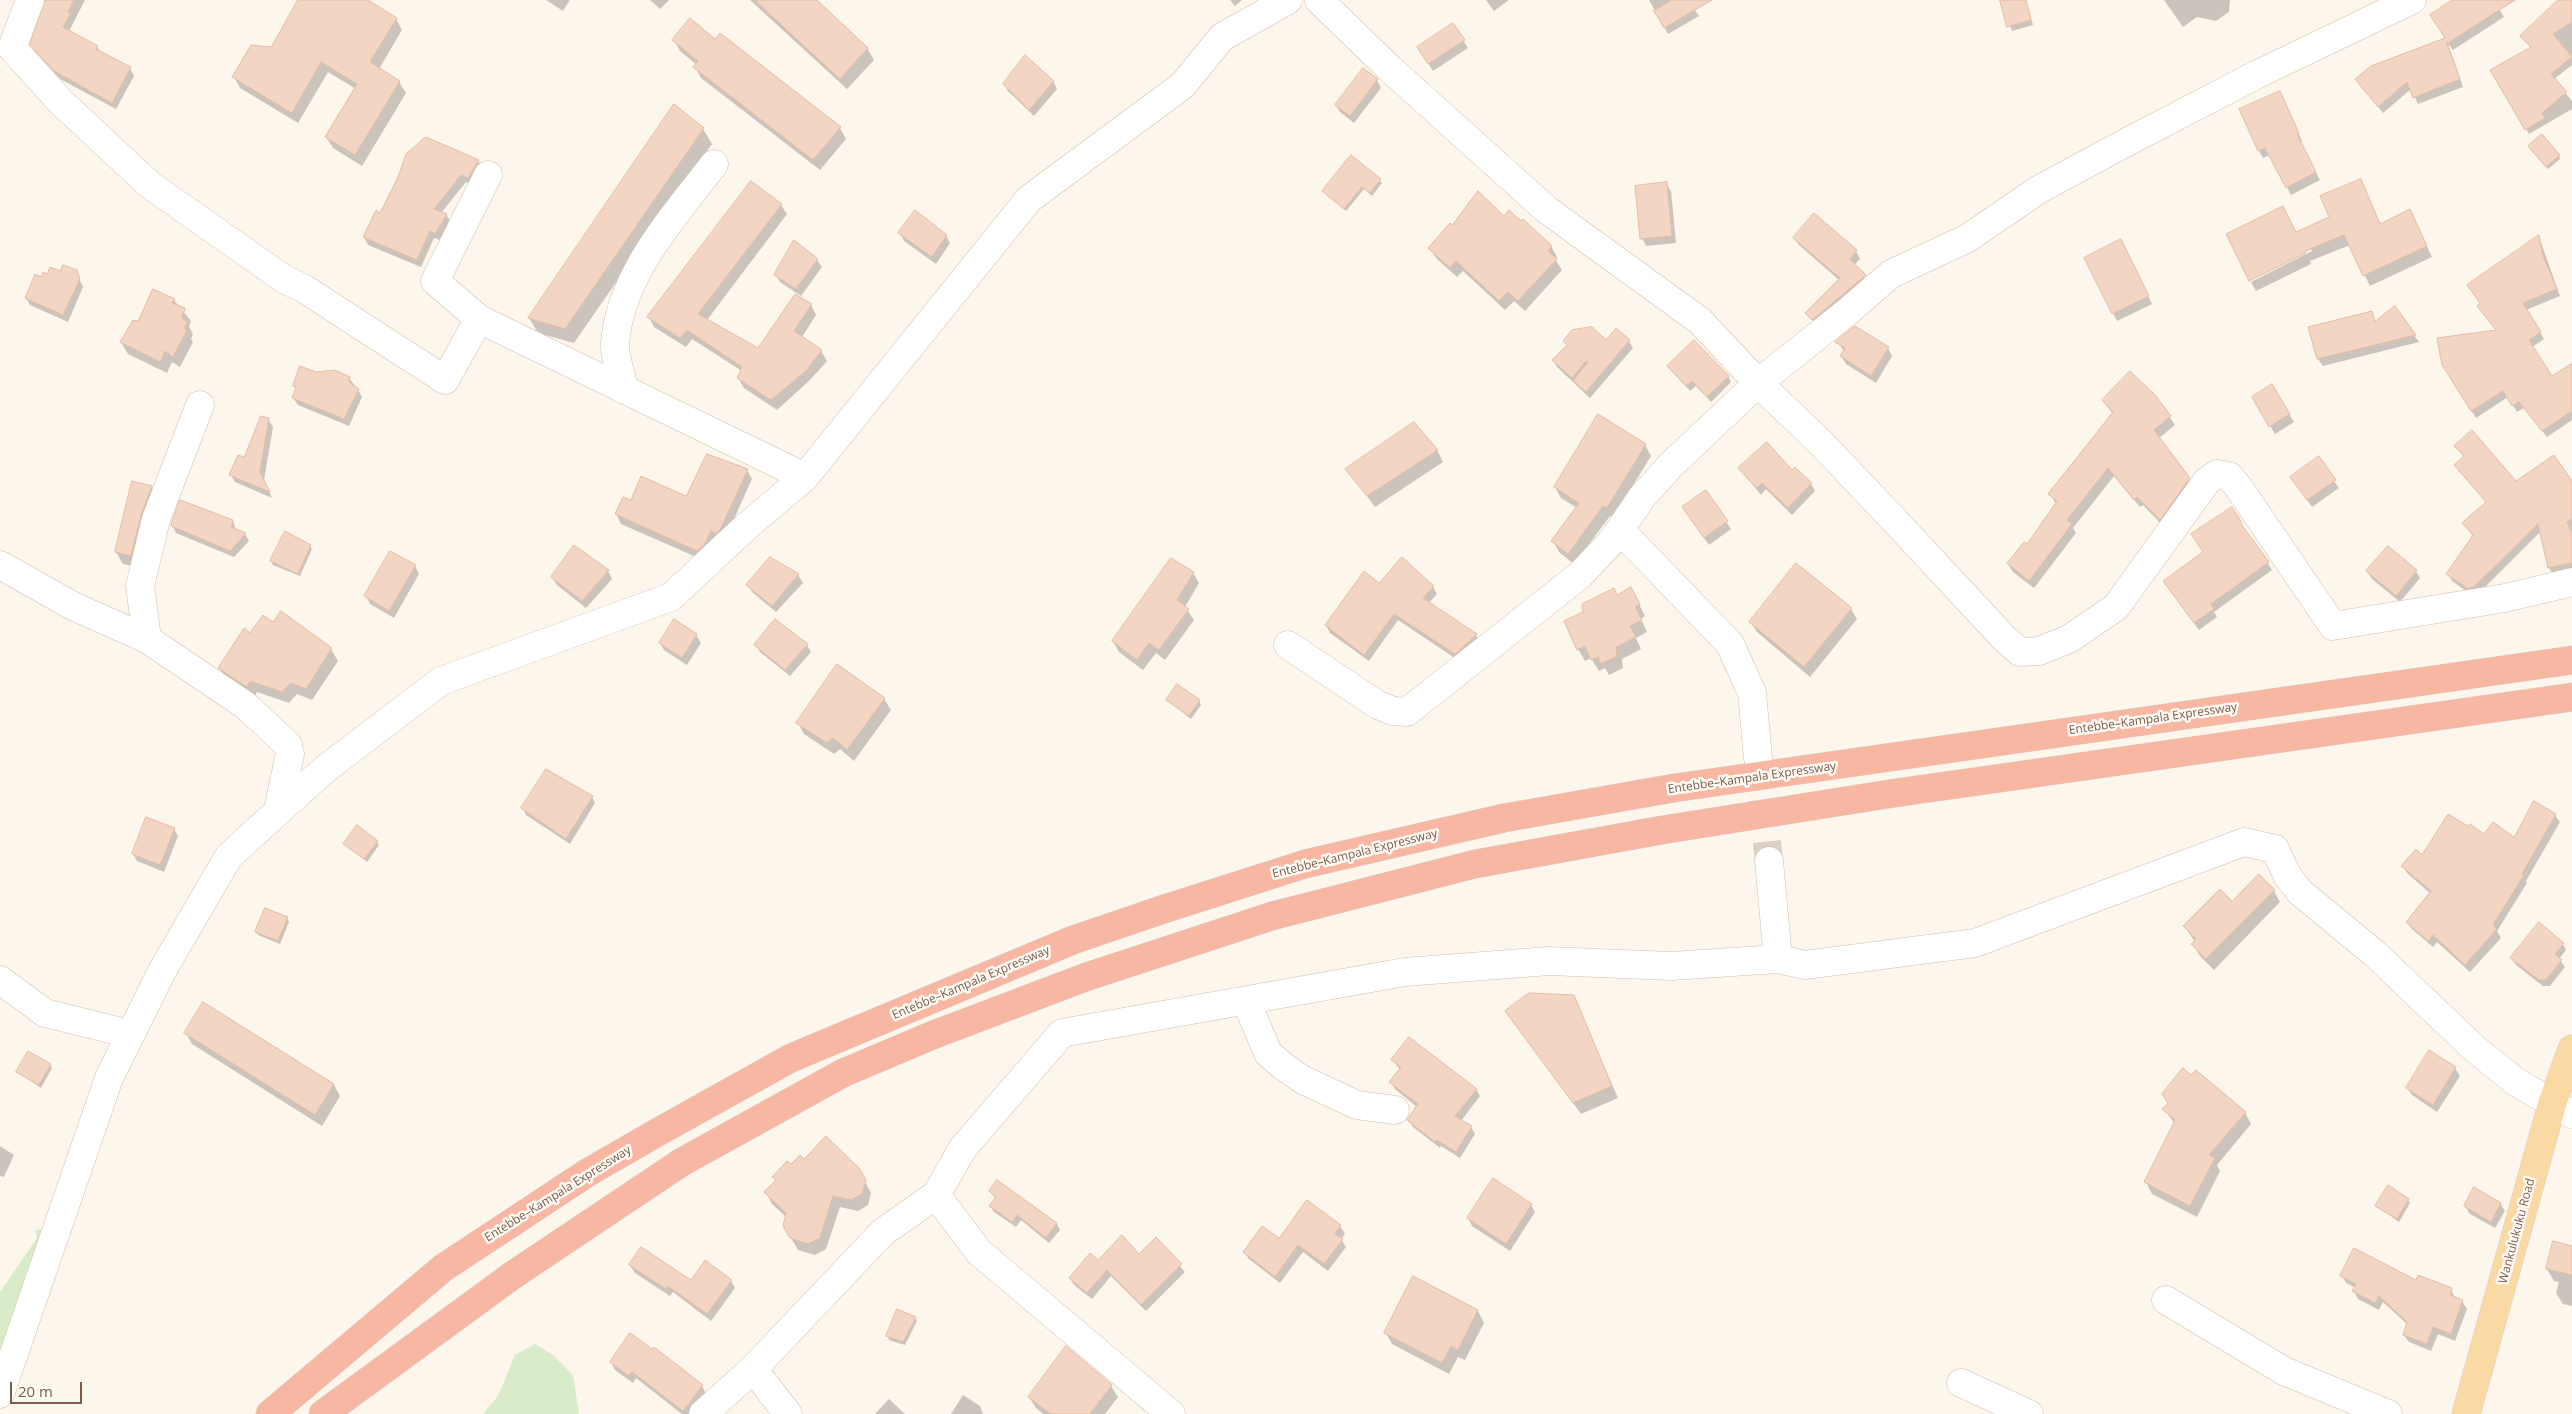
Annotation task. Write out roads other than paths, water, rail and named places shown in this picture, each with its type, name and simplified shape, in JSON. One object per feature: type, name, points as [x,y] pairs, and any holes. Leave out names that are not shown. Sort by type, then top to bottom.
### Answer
[{"type":"highway","name":"Entebbe–Kampala Expressway","points":[[270,1414],[443,1268],[586,1173],[658,1132],[791,1058],[1074,940],[1161,910],[1305,864],[1504,818],[1674,788],[2572,660]]},
{"type":"highway","points":[[323,1414],[513,1275],[682,1162],[843,1074],[933,1034],[1086,977],[1272,916],[1475,864],[1662,830],[1914,790],[2572,697]]},
{"type":"main road","name":"Wankulukuku Road","points":[[2466,1414],[2562,1107],[2572,1049]]},
{"type":"street","points":[[30,0],[12,48],[60,101],[150,185],[284,279],[304,288],[445,380],[479,319]]},
{"type":"street","points":[[0,1394],[109,1078],[162,971],[229,856],[324,770],[442,681],[671,597],[747,526],[805,477],[1029,199],[1183,84],[1222,37],[1288,0]]},
{"type":"street","points":[[1319,0],[1388,67],[1547,210],[1700,321],[1758,383],[1820,442],[2004,638],[2020,652],[2039,651],[2069,639],[2116,606],[2207,481],[2217,474],[2229,476],[2239,488],[2334,626],[2505,598],[2572,582]]},
{"type":"street","points":[[1288,646],[1378,705],[1393,711],[1407,712],[1580,575],[1620,530],[1642,497],[1671,465],[1758,383],[1846,313],[1891,274],[1968,238],[2038,190],[2129,141],[2256,75],[2412,0]]},
{"type":"street","points":[[624,390],[615,346],[626,293],[653,246],[714,164]]},
{"type":"street","points":[[488,174],[434,281],[479,319],[805,477]]},
{"type":"street","points":[[147,638],[140,586],[156,519],[200,405]]},
{"type":"street","points":[[1620,530],[1730,644],[1752,692],[1758,758]]},
{"type":"street","points":[[0,565],[72,606],[147,638],[245,705],[288,745],[290,754],[278,810]]},
{"type":"street","points":[[703,1414],[753,1369],[883,1232],[936,1194],[963,1148],[1062,1034],[1405,972],[1549,961],[1671,966],[1778,959],[1805,965],[1975,943],[2244,842],[2275,848],[2288,875],[2300,892],[2375,954],[2474,1048],[2516,1082],[2562,1107]]},
{"type":"street","points":[[1769,861],[1778,959]]},
{"type":"street","points":[[0,980],[45,1013],[130,1034]]},
{"type":"street","points":[[1246,1000],[1268,1053],[1284,1067],[1303,1080],[1357,1105],[1395,1110]]},
{"type":"street","points":[[936,1194],[979,1252],[1171,1414]]},
{"type":"street","points":[[2166,1300],[2284,1371],[2388,1414]]},
{"type":"street","points":[[753,1369],[788,1414]]},
{"type":"street","points":[[1961,1382],[2029,1414]]},
{"type":"tunnel","points":[[1758,758],[1769,861]]}]
